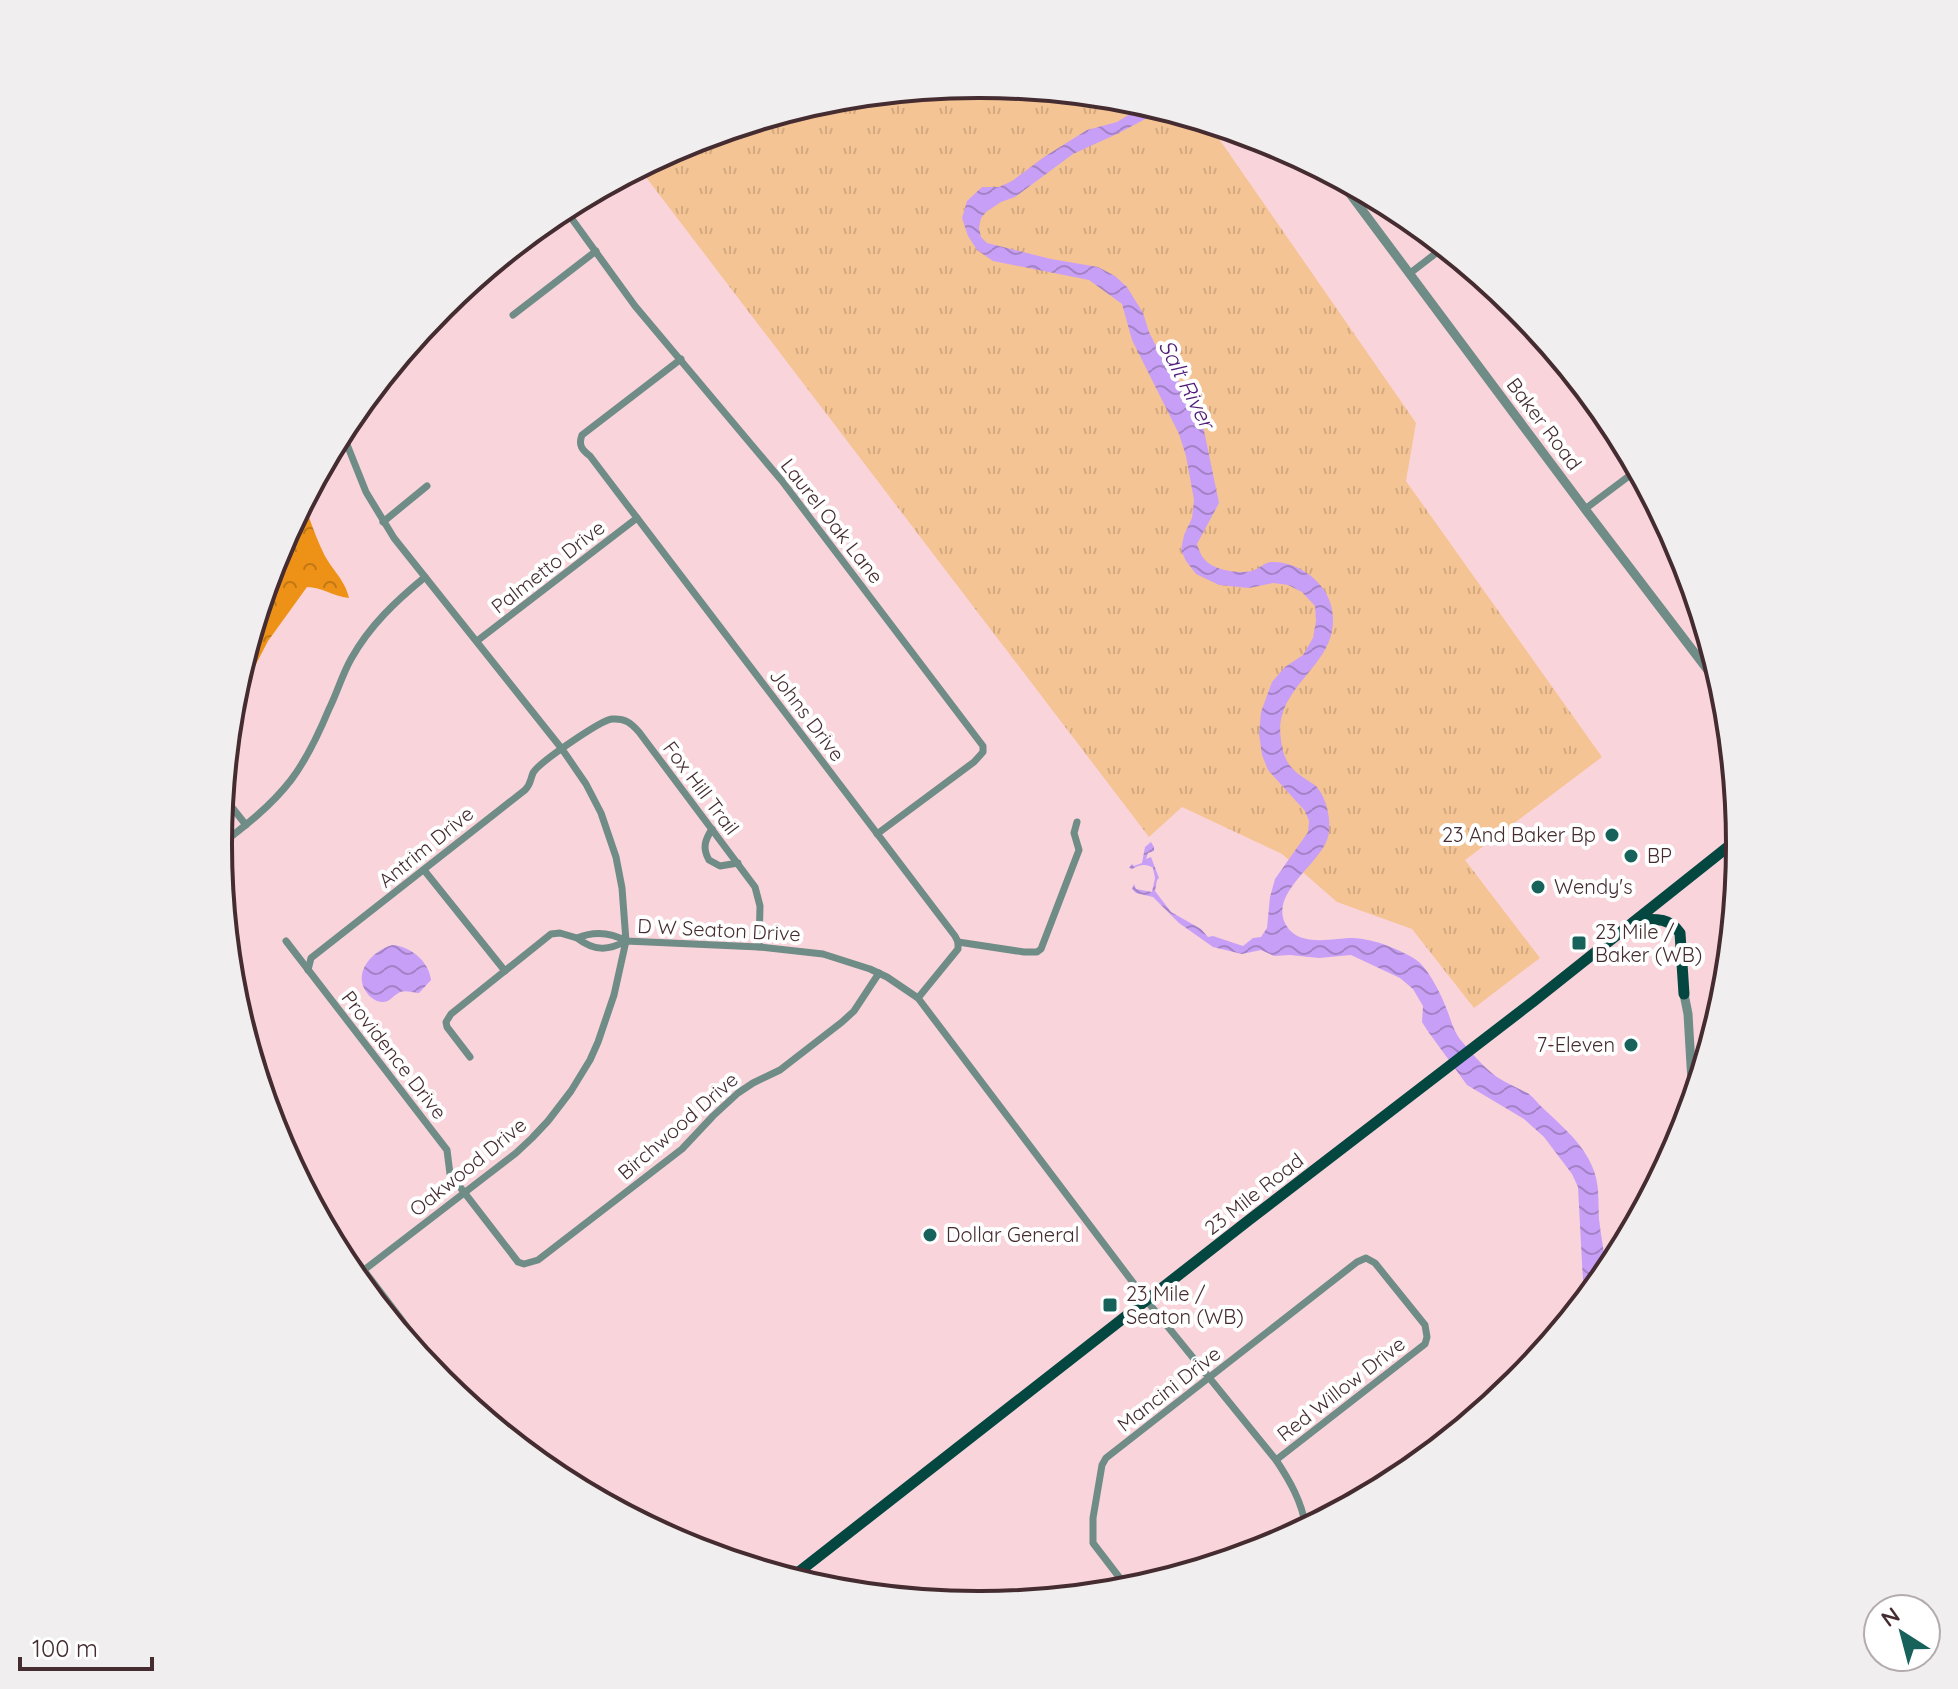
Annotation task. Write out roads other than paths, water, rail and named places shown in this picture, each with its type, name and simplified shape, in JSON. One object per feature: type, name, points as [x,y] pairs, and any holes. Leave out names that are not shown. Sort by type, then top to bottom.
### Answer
[{"type":"main road","name":"23 Mile Road","points":[[802,1570],[1726,849]]},
{"type":"main road","points":[[1637,920],[1664,920],[1680,933],[1684,994]]},
{"type":"street","name":"Baker Road","points":[[1354,199],[1703,664]]},
{"type":"street","name":"Laurel Oak Lane","points":[[572,219],[635,306],[782,481],[983,746],[981,755],[974,762],[877,834]]},
{"type":"street","points":[[513,315],[596,251]]},
{"type":"street","points":[[1409,274],[1435,254]]},
{"type":"street","name":"Johns Drive","points":[[681,359],[582,435],[580,444],[958,942]]},
{"type":"street","name":"D W Seaton Drive","points":[[348,447],[359,477],[383,522],[562,749],[591,793],[611,841],[621,879],[626,941],[759,947],[823,954],[879,973],[918,998],[1147,1301],[1276,1460],[1290,1480],[1304,1516]]},
{"type":"street","points":[[1585,509],[1628,477]]},
{"type":"street","points":[[383,522],[427,486]]},
{"type":"street","name":"Palmetto Drive","points":[[477,641],[637,518]]},
{"type":"street","points":[[232,836],[293,778],[328,713],[349,662],[370,630],[389,608],[425,577]]},
{"type":"street","name":"Fox Hill Trail","points":[[562,749],[602,722],[615,719],[630,723],[738,863],[758,894],[761,914],[759,947]]},
{"type":"street","name":"Antrim Drive","points":[[308,970],[311,958],[525,790],[534,772],[562,749]]},
{"type":"street","points":[[233,809],[246,825]]},
{"type":"street","points":[[918,998],[958,949],[958,942],[1024,952],[1041,949],[1079,850],[1074,833],[1077,822]]},
{"type":"street","points":[[712,829],[704,847],[709,860],[720,866],[738,863]]},
{"type":"street","points":[[424,870],[505,971]]},
{"type":"street","points":[[470,1057],[446,1022],[455,1010],[551,934],[577,938],[588,947],[614,948],[626,941],[614,934],[589,933],[577,938]]},
{"type":"street","name":"Providence Drive","points":[[286,941],[447,1150],[450,1174],[465,1192]]},
{"type":"street","name":"Oakwood Drive","points":[[365,1269],[532,1138],[548,1121],[571,1091],[598,1042],[614,995],[626,941]]},
{"type":"street","name":"Birchwood Drive","points":[[465,1192],[518,1262],[524,1264],[538,1260],[682,1149],[738,1093],[780,1070],[842,1022],[854,1011],[879,973]]},
{"type":"street","points":[[1684,994],[1691,1067]]},
{"type":"street","name":"Mancini Drive","points":[[1120,1578],[1093,1543],[1093,1518],[1102,1465],[1106,1458],[1357,1262],[1366,1258],[1375,1263],[1425,1325],[1425,1344]]},
{"type":"street","name":"Red Willow Drive","points":[[1276,1460],[1425,1344]]},
{"type":"water","points":[[1131,113],[1148,117],[1073,154],[1015,197],[986,212],[979,228],[981,237],[987,243],[1098,267],[1127,287],[1143,313],[1155,344],[1202,421],[1219,503],[1197,544],[1202,557],[1220,569],[1233,571],[1251,571],[1272,562],[1291,565],[1309,574],[1328,596],[1333,626],[1328,643],[1287,703],[1281,720],[1284,755],[1297,773],[1316,786],[1328,810],[1329,824],[1323,847],[1284,902],[1282,913],[1286,925],[1299,937],[1365,939],[1394,948],[1418,961],[1436,985],[1457,1035],[1472,1053],[1497,1077],[1529,1094],[1578,1143],[1595,1172],[1603,1253],[1583,1282],[1578,1187],[1572,1174],[1544,1137],[1524,1119],[1467,1085],[1422,1022],[1423,1006],[1413,989],[1400,978],[1351,955],[1319,958],[1274,956],[1261,950],[1242,954],[1213,947],[1179,923],[1153,897],[1132,889],[1134,884],[1136,889],[1152,892],[1155,878],[1153,868],[1145,865],[1129,868],[1132,864],[1142,863],[1145,847],[1151,842],[1154,851],[1148,853],[1146,859],[1151,857],[1159,878],[1155,891],[1171,912],[1201,929],[1208,937],[1243,946],[1253,938],[1261,937],[1267,928],[1275,879],[1308,832],[1309,821],[1305,811],[1268,770],[1259,734],[1261,712],[1272,682],[1285,667],[1303,655],[1313,638],[1316,621],[1315,606],[1302,592],[1288,585],[1273,583],[1249,588],[1219,585],[1196,574],[1186,561],[1181,550],[1192,518],[1194,500],[1186,456],[1179,434],[1132,340],[1122,304],[1089,280],[993,261],[977,250],[968,236],[962,218],[967,201],[982,187],[999,187],[1012,181],[1087,130],[1117,122]]},
{"type":"water","points":[[392,945],[418,956],[427,967],[431,980],[419,993],[402,991],[381,1002],[368,994],[363,985],[363,971],[371,958]]},
{"type":"place","name":"23 And Baker Bp","points":[[1612,835]]},
{"type":"place","name":"BP","points":[[1631,856]]},
{"type":"place","name":"Wendy's","points":[[1538,887]]},
{"type":"place","name":"23 Mile / Baker (WB)","points":[[1579,943]]},
{"type":"place","name":"7-Eleven","points":[[1631,1045]]},
{"type":"place","name":"Dollar General","points":[[930,1235]]},
{"type":"place","name":"23 Mile / Seaton (WB)","points":[[1110,1305]]},
{"type":"water label","name":"Salt River","points":[[1187,384]]}]
